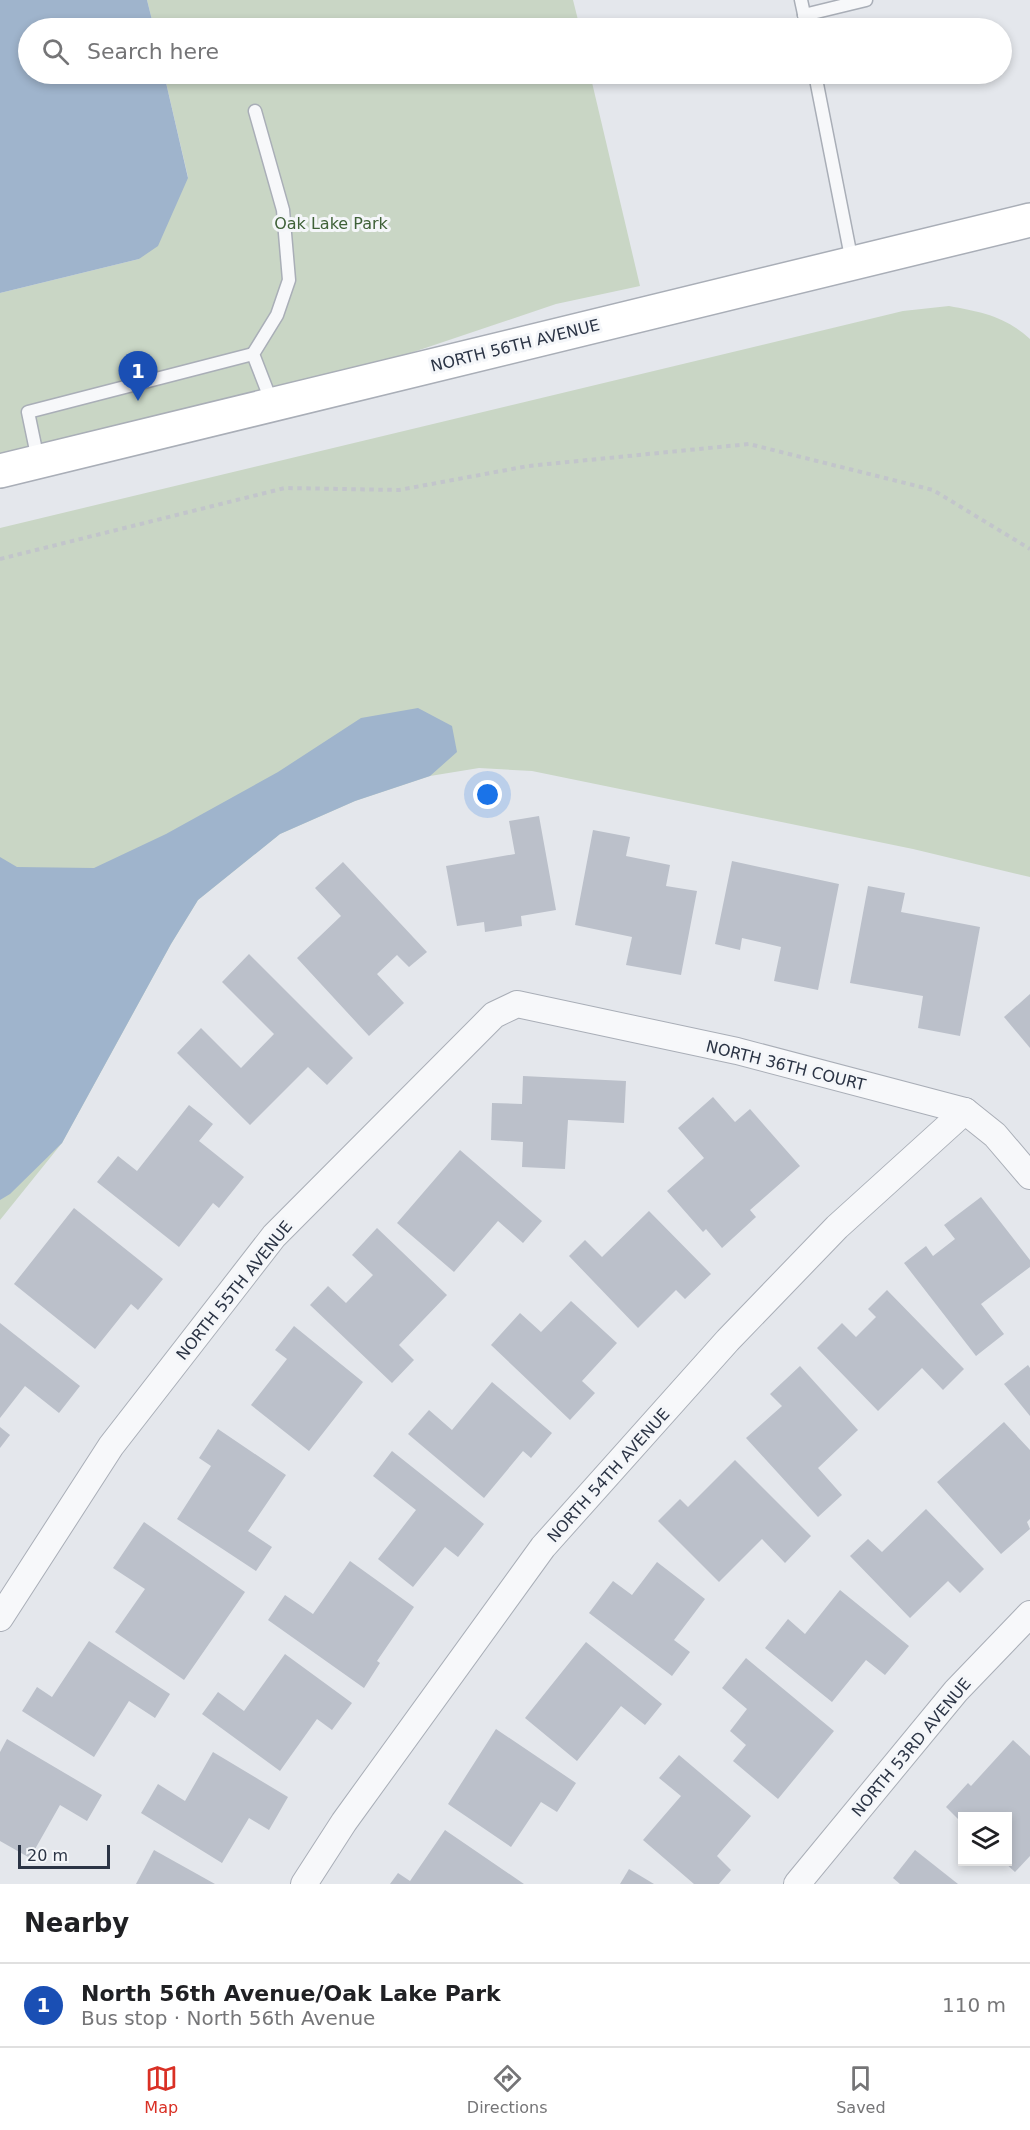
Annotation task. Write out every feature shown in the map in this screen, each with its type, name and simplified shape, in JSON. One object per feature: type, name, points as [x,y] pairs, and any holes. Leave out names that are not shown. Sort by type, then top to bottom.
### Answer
[{"type":"street","name":"NORTH 56TH AVENUE","points":[[0,471],[1030,220]]},
{"type":"street","name":"NORTH 36TH COURT","points":[[517,1004],[737,1051],[965,1111],[995,1135],[1030,1176]]},
{"type":"street","name":"NORTH 55TH AVENUE","points":[[0,1618],[111,1446],[274,1236],[494,1015],[517,1004]]},
{"type":"street","name":"NORTH 54TH AVENUE","points":[[304,1884],[344,1822],[543,1547],[728,1340],[837,1227],[965,1111]]},
{"type":"street","name":"NORTH 53RD AVENUE","points":[[797,1884],[956,1691],[1030,1614]]},
{"type":"lane","points":[[801,0],[805,18]]},
{"type":"lane","points":[[804,15],[867,0]]},
{"type":"lane","points":[[817,84],[853,264]]},
{"type":"lane","points":[[39,461],[28,412],[253,354],[278,315],[289,280],[283,210],[255,111]]},
{"type":"lane","points":[[253,354],[272,404]]},
{"type":"path","points":[[0,559],[285,488],[399,490],[528,466],[749,444],[933,490],[1030,549]]},
{"type":"green space","points":[[147,0],[573,0],[578,18],[152,18]]},
{"type":"green space","name":"Oak Lake Park","points":[[166,84],[592,84],[640,286],[556,304],[354,372],[0,460],[0,293],[139,259],[188,177]]},
{"type":"green space","points":[[949,306],[1002,320],[1030,339],[1030,877],[913,849],[532,771],[479,768],[430,776],[355,801],[280,834],[198,900],[171,944],[62,1143],[0,1220],[0,528],[903,311]]},
{"type":"water","points":[[0,0],[147,0],[152,18],[18,18],[18,84],[166,84],[188,178],[158,246],[139,259],[0,293]]},
{"type":"water","points":[[418,708],[452,726],[457,752],[430,776],[355,801],[280,834],[198,900],[171,944],[62,1143],[10,1194],[0,1200],[0,857],[17,867],[94,868],[166,834],[278,772],[361,718]]},
{"type":"building","points":[[539,816],[556,910],[521,916],[522,926],[485,932],[484,922],[457,926],[446,866],[515,854],[509,821]]},
{"type":"building","points":[[593,830],[630,837],[626,856],[670,865],[666,886],[697,891],[681,975],[626,965],[632,937],[575,925]]},
{"type":"building","points":[[732,861],[839,884],[818,990],[774,981],[781,947],[742,938],[740,950],[715,944]]},
{"type":"building","points":[[343,862],[427,952],[409,967],[397,955],[377,974],[404,1003],[369,1036],[297,958],[341,916],[315,888]]},
{"type":"building","points":[[868,886],[905,893],[901,912],[980,927],[960,1036],[918,1028],[923,996],[850,983]]},
{"type":"building","points":[[249,954],[353,1058],[327,1085],[308,1067],[250,1125],[177,1053],[201,1028],[241,1068],[274,1034],[222,982]]},
{"type":"building","points":[[1030,994],[1030,1048],[1004,1017]]},
{"type":"building","points":[[523,1076],[626,1081],[624,1123],[568,1120],[565,1169],[522,1167],[523,1142],[491,1140],[492,1103],[522,1104]]},
{"type":"building","points":[[713,1097],[735,1122],[750,1109],[800,1166],[750,1210],[756,1217],[722,1248],[706,1229],[703,1232],[667,1191],[704,1158],[678,1128]]},
{"type":"building","points":[[189,1105],[213,1124],[199,1141],[244,1177],[219,1208],[213,1203],[179,1247],[97,1182],[118,1156],[137,1171]]},
{"type":"building","points":[[460,1150],[542,1221],[523,1243],[498,1221],[454,1272],[397,1223]]},
{"type":"building","points":[[981,1197],[1030,1260],[1030,1267],[981,1304],[1004,1334],[976,1356],[904,1263],[926,1246],[933,1256],[955,1239],[944,1225]]},
{"type":"building","points":[[74,1208],[163,1279],[138,1310],[131,1304],[95,1349],[14,1284]]},
{"type":"building","points":[[649,1211],[711,1274],[685,1299],[676,1290],[638,1328],[569,1256],[585,1240],[602,1257]]},
{"type":"building","points":[[377,1228],[447,1295],[399,1345],[414,1360],[392,1383],[310,1305],[328,1286],[346,1303],[373,1275],[352,1255]]},
{"type":"building","points":[[887,1290],[964,1369],[943,1390],[922,1368],[878,1411],[817,1348],[842,1323],[856,1337],[876,1317],[868,1309]]},
{"type":"building","points":[[571,1301],[617,1343],[582,1381],[595,1393],[570,1420],[491,1345],[520,1313],[541,1332]]},
{"type":"building","points":[[0,1323],[80,1386],[59,1413],[25,1386],[0,1418]]},
{"type":"building","points":[[294,1326],[363,1382],[309,1451],[251,1405],[287,1359],[275,1350]]},
{"type":"building","points":[[1028,1365],[1030,1368],[1030,1416],[1004,1384]]},
{"type":"building","points":[[800,1366],[858,1430],[818,1468],[842,1495],[818,1517],[746,1438],[782,1406],[770,1394]]},
{"type":"building","points":[[492,1382],[552,1433],[531,1458],[523,1451],[484,1498],[408,1434],[429,1410],[452,1430]]},
{"type":"building","points":[[1004,1422],[1030,1450],[1030,1519],[1027,1522],[1030,1529],[1001,1554],[937,1482]]},
{"type":"building","points":[[0,1427],[10,1435],[0,1448]]},
{"type":"building","points":[[218,1429],[286,1475],[248,1531],[272,1547],[256,1571],[177,1519],[211,1466],[199,1458]]},
{"type":"building","points":[[392,1451],[484,1524],[458,1557],[445,1547],[413,1587],[378,1559],[416,1510],[373,1476]]},
{"type":"building","points":[[735,1460],[811,1536],[785,1563],[762,1539],[719,1582],[658,1521],[680,1499],[688,1507]]},
{"type":"building","points":[[926,1509],[984,1569],[960,1593],[948,1581],[910,1618],[850,1556],[868,1539],[882,1552]]},
{"type":"building","points":[[144,1522],[245,1592],[184,1680],[115,1632],[145,1589],[113,1568]]},
{"type":"building","points":[[350,1561],[414,1607],[377,1661],[380,1663],[364,1688],[268,1620],[285,1595],[313,1614]]},
{"type":"building","points":[[657,1562],[705,1599],[674,1640],[690,1652],[672,1676],[589,1613],[613,1581],[632,1595]]},
{"type":"building","points":[[840,1590],[909,1646],[885,1675],[866,1660],[832,1702],[765,1648],[788,1619],[805,1634]]},
{"type":"building","points":[[89,1641],[170,1694],[155,1718],[129,1701],[94,1757],[22,1711],[37,1687],[52,1697]]},
{"type":"building","points":[[586,1642],[662,1704],[645,1725],[621,1706],[577,1761],[525,1718]]},
{"type":"building","points":[[285,1654],[352,1703],[332,1730],[317,1719],[280,1771],[202,1714],[218,1692],[244,1711]]},
{"type":"building","points":[[746,1658],[834,1731],[778,1799],[733,1761],[746,1745],[730,1731],[747,1709],[722,1688]]},
{"type":"building","points":[[496,1729],[576,1783],[557,1812],[541,1802],[511,1847],[448,1804]]},
{"type":"building","points":[[7,1739],[102,1795],[87,1821],[60,1805],[30,1858],[0,1841],[0,1752]]},
{"type":"building","points":[[1013,1740],[1030,1756],[1030,1856],[1015,1872],[1008,1866],[1012,1866],[1012,1812],[958,1812],[958,1819],[946,1807],[968,1783],[971,1786]]},
{"type":"building","points":[[213,1752],[288,1797],[269,1830],[249,1818],[222,1863],[141,1813],[158,1784],[185,1801]]},
{"type":"building","points":[[679,1755],[751,1816],[717,1856],[731,1870],[719,1884],[694,1884],[643,1840],[681,1796],[659,1778]]},
{"type":"building","points":[[445,1830],[524,1884],[390,1884],[398,1873],[410,1881]]},
{"type":"building","points":[[154,1850],[215,1884],[136,1884]]},
{"type":"building","points":[[915,1850],[958,1884],[900,1884],[893,1878]]},
{"type":"building","points":[[629,1869],[654,1884],[620,1884]]},
{"type":"place","name":"North 56th Avenue/Oak Lake Park","points":[[138,401]]}]
